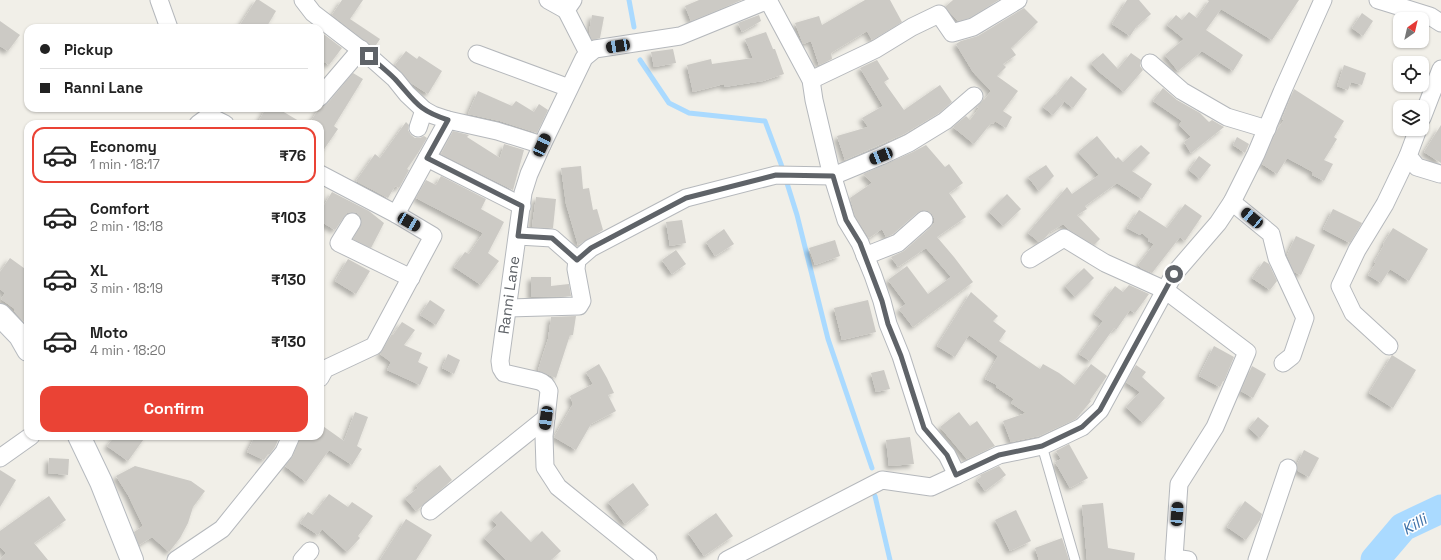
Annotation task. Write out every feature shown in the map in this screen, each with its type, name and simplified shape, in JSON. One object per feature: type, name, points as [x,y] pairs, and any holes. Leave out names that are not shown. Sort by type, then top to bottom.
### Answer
[{"type":"street","points":[[159,0],[167,24]]},
{"type":"street","points":[[303,0],[313,13],[360,49],[395,79],[407,94],[424,110],[448,120],[497,131],[542,145]]},
{"type":"street","points":[[548,0],[570,5],[588,53],[595,49],[680,36],[768,0],[811,80],[814,100],[833,176],[846,220],[860,243],[882,301],[888,324],[906,370],[924,428],[947,455],[956,475]]},
{"type":"street","points":[[811,80],[876,49],[912,27],[939,14],[952,33],[973,27],[1018,0]]},
{"type":"street","points":[[727,560],[882,480],[931,487],[999,455],[1042,446],[1082,427],[1100,410],[1174,274],[1218,223],[1232,202],[1256,154],[1323,0]]},
{"type":"street","points":[[1383,1],[1430,16],[1441,23]]},
{"type":"street","points":[[324,92],[360,49]]},
{"type":"street","name":"Ranni Lane","points":[[588,53],[584,58],[542,145],[529,174],[523,193],[500,368],[504,373],[544,383],[549,391],[544,436],[545,467],[558,487],[648,560]]},
{"type":"street","points":[[478,54],[570,88]]},
{"type":"street","points":[[1150,63],[1182,91],[1227,116],[1267,129]]},
{"type":"street","points":[[1429,100],[1441,69]]},
{"type":"street","points":[[508,308],[579,306],[582,301],[576,269],[577,260],[591,248],[686,198],[776,175],[833,176],[909,143],[945,121],[974,96]]},
{"type":"street","points":[[418,128],[424,110]]},
{"type":"street","points":[[204,120],[209,116],[217,120]]},
{"type":"street","points":[[396,214],[448,120]]},
{"type":"street","points":[[1389,346],[1353,313],[1340,286],[1357,250],[1385,204],[1408,156],[1415,136]]},
{"type":"street","points":[[1408,156],[1417,167],[1440,174]]},
{"type":"street","points":[[427,158],[522,206]]},
{"type":"street","points":[[324,176],[396,214],[433,236],[374,346],[324,371]]},
{"type":"street","points":[[1232,202],[1271,234],[1277,258],[1305,318],[1292,356],[1283,362]]},
{"type":"street","points":[[865,256],[898,243],[924,220]]},
{"type":"street","points":[[352,222],[339,243],[411,278]]},
{"type":"street","points":[[518,236],[552,238],[577,260]]},
{"type":"street","points":[[1030,259],[1064,238],[1105,262],[1165,290],[1248,352],[1215,427],[1179,484],[1174,558],[1188,560]]},
{"type":"street","points":[[0,315],[24,336]]},
{"type":"street","points":[[430,511],[546,418]]},
{"type":"street","points":[[0,458],[25,440]]},
{"type":"street","points":[[81,440],[101,482],[132,560]]},
{"type":"street","points":[[176,560],[222,528],[284,452],[289,440]]},
{"type":"street","points":[[1257,560],[1288,468]]},
{"type":"lane","points":[[1042,446],[1076,560]]},
{"type":"building","points":[[256,0],[259,0],[276,11],[268,24],[241,24]]},
{"type":"building","points":[[342,0],[363,0],[350,19],[380,39],[374,48],[332,15]]},
{"type":"building","points":[[699,0],[742,0],[691,21],[685,6]]},
{"type":"building","points":[[865,0],[890,0],[902,22],[872,40],[867,31],[831,53],[832,59],[819,65],[811,41],[803,44],[795,23],[819,16],[822,25]]},
{"type":"building","points":[[953,0],[999,0],[969,18],[958,21],[945,7]]},
{"type":"building","points":[[1127,0],[1139,0],[1151,14],[1136,27],[1130,36],[1112,24]]},
{"type":"building","points":[[1207,0],[1299,0],[1272,40],[1221,9],[1206,30],[1243,55],[1233,71],[1202,51],[1178,71],[1165,55],[1184,39],[1167,25],[1176,15],[1182,20],[1189,12],[1197,18],[1209,1]]},
{"type":"building","points":[[1024,8],[1038,22],[1011,48],[1016,55],[1003,64],[1006,67],[997,76],[1018,91],[1003,111],[1012,117],[1006,128],[995,121],[993,124],[991,123],[974,144],[953,127],[966,116],[970,120],[979,108],[977,107],[991,91],[973,72],[956,44],[978,36]]},
{"type":"building","points":[[1362,13],[1373,21],[1363,36],[1352,28]]},
{"type":"building","points":[[592,15],[604,17],[600,38],[592,40],[589,32]]},
{"type":"building","points":[[759,15],[761,21],[742,32],[738,23]]},
{"type":"building","points":[[0,21],[20,35],[8,51],[0,46]]},
{"type":"building","points":[[766,32],[773,49],[775,49],[784,74],[763,81],[724,87],[724,84],[693,92],[687,65],[711,59],[712,64],[753,58],[745,39]]},
{"type":"building","points":[[324,34],[342,48],[329,65],[324,62]]},
{"type":"building","points":[[673,49],[676,63],[654,67],[651,52]]},
{"type":"building","points":[[406,51],[417,59],[419,56],[442,71],[428,94],[411,83],[395,65]]},
{"type":"building","points":[[1103,53],[1118,69],[1131,53],[1141,60],[1140,66],[1143,70],[1124,92],[1098,71],[1091,63]]},
{"type":"building","points":[[877,60],[889,79],[884,82],[904,110],[940,85],[952,102],[939,113],[904,134],[845,160],[837,136],[868,127],[862,118],[883,106],[860,68]]},
{"type":"building","points":[[1344,65],[1366,73],[1362,85],[1351,82],[1348,90],[1337,86]]},
{"type":"building","points":[[353,73],[363,79],[334,126],[338,129],[324,149],[324,120],[312,120],[317,112],[324,112],[324,105],[328,103]]},
{"type":"building","points":[[1071,76],[1087,89],[1073,108],[1056,95]]},
{"type":"building","points":[[1163,88],[1177,100],[1200,113],[1209,122],[1212,120],[1224,127],[1191,153],[1184,142],[1191,137],[1179,125],[1182,121],[1153,101]]},
{"type":"building","points":[[1294,89],[1344,121],[1334,137],[1337,139],[1324,160],[1333,164],[1324,181],[1312,175],[1313,172],[1287,158],[1277,174],[1262,164],[1277,130],[1284,120],[1282,119]]},
{"type":"building","points":[[478,91],[512,106],[516,101],[534,112],[539,104],[548,110],[537,133],[500,121],[468,114]]},
{"type":"building","points":[[1055,94],[1064,102],[1053,115],[1043,107]]},
{"type":"building","points":[[264,112],[284,112],[297,120],[259,120]]},
{"type":"building","points":[[406,122],[409,125],[408,130],[411,135],[415,138],[424,136],[427,138],[407,169],[409,170],[399,188],[395,186],[388,198],[356,181],[375,154],[380,158]]},
{"type":"building","points":[[1441,125],[1441,163],[1424,152]]},
{"type":"building","points":[[453,131],[469,135],[467,137],[500,158],[504,144],[524,150],[513,190],[441,154]]},
{"type":"building","points":[[1097,136],[1116,159],[1118,157],[1123,162],[1141,145],[1150,153],[1132,171],[1152,184],[1142,199],[1117,183],[1085,206],[1087,209],[1077,215],[1100,239],[1094,245],[1068,229],[1063,224],[1050,232],[1039,242],[1028,233],[1067,187],[1072,194],[1099,175],[1078,152]]},
{"type":"building","points":[[1237,137],[1249,144],[1245,153],[1233,145]]},
{"type":"building","points":[[926,145],[945,167],[949,164],[963,183],[949,193],[966,217],[937,237],[973,282],[913,327],[899,309],[906,304],[888,280],[907,266],[928,294],[951,277],[926,248],[898,267],[891,257],[904,251],[931,227],[934,223],[934,218],[928,211],[922,210],[893,234],[886,237],[882,229],[869,238],[855,216],[850,198],[872,183],[863,174]]},
{"type":"building","points":[[1199,156],[1211,165],[1200,179],[1189,170]]},
{"type":"building","points":[[1046,165],[1054,176],[1039,191],[1028,177]]},
{"type":"building","points":[[581,166],[583,189],[589,188],[593,210],[597,209],[603,230],[578,245],[566,204],[561,168]]},
{"type":"building","points":[[441,176],[486,199],[481,209],[504,222],[488,253],[499,261],[481,285],[454,267],[465,252],[469,254],[483,233],[416,198],[426,180],[436,185]]},
{"type":"building","points":[[332,192],[369,211],[384,223],[371,248],[353,239],[362,223],[361,218],[357,213],[347,213],[335,230],[324,223],[324,205]]},
{"type":"building","points":[[1007,194],[1021,209],[1003,226],[989,212]]},
{"type":"building","points":[[536,197],[556,199],[553,228],[532,227]]},
{"type":"building","points":[[1185,204],[1202,216],[1185,241],[1180,237],[1152,273],[1141,268],[1138,265],[1154,244],[1148,241],[1149,239],[1142,233],[1140,235],[1127,228],[1139,210],[1167,228]]},
{"type":"building","points":[[1333,209],[1362,223],[1350,243],[1323,229]]},
{"type":"building","points":[[682,220],[686,243],[670,246],[666,222]]},
{"type":"building","points":[[1393,228],[1428,249],[1409,281],[1390,269],[1381,283],[1368,275],[1376,263],[1374,262]]},
{"type":"building","points":[[724,229],[734,244],[715,256],[706,242]]},
{"type":"building","points":[[1296,236],[1315,245],[1301,275],[1294,272],[1287,255]]},
{"type":"building","points":[[835,240],[840,256],[815,265],[809,248]]},
{"type":"building","points":[[676,250],[686,264],[672,274],[662,260]]},
{"type":"building","points":[[10,258],[24,268],[24,322],[14,311],[15,309],[1,299],[5,293],[0,289],[0,272]]},
{"type":"building","points":[[348,259],[370,271],[356,294],[335,281]]},
{"type":"building","points":[[1264,261],[1269,264],[1277,281],[1270,290],[1252,278]]},
{"type":"building","points":[[1084,268],[1094,278],[1075,297],[1065,286]]},
{"type":"building","points":[[531,277],[551,277],[551,286],[569,284],[571,296],[531,297]]},
{"type":"building","points":[[1129,285],[1149,294],[1135,313],[1130,310],[1116,330],[1114,328],[1090,361],[1079,354],[1103,321],[1094,314],[1115,286],[1123,292]]},
{"type":"building","points":[[971,292],[998,316],[993,321],[1006,331],[999,341],[1040,369],[1043,364],[1059,373],[1075,385],[1091,364],[1107,376],[1090,400],[1091,401],[1076,419],[1039,436],[1011,442],[1003,421],[1026,413],[1011,403],[1014,399],[996,387],[997,385],[985,379],[998,356],[969,335],[955,357],[937,346]]},
{"type":"building","points":[[430,300],[445,310],[436,325],[420,315]]},
{"type":"building","points":[[868,300],[876,332],[842,340],[834,308]]},
{"type":"building","points":[[576,316],[573,335],[570,335],[556,378],[538,370],[548,339],[551,317]]},
{"type":"building","points":[[402,322],[415,330],[404,345],[422,353],[418,362],[428,367],[420,385],[387,370],[391,362],[380,354],[392,334],[393,335]]},
{"type":"building","points":[[1214,346],[1234,357],[1220,387],[1199,376]]},
{"type":"building","points":[[448,354],[460,360],[454,374],[442,368]]},
{"type":"building","points":[[1392,355],[1416,370],[1393,408],[1369,393]]},
{"type":"building","points":[[599,364],[614,393],[608,395],[616,411],[591,424],[576,450],[554,437],[573,404],[570,396],[593,384],[586,372]]},
{"type":"building","points":[[1136,365],[1146,372],[1142,377],[1165,398],[1143,423],[1126,407],[1140,392],[1126,382]]},
{"type":"building","points":[[1252,366],[1266,374],[1253,398],[1241,391]]},
{"type":"building","points":[[884,370],[890,389],[876,392],[871,373]]},
{"type":"building","points":[[355,412],[368,417],[357,446],[362,449],[352,465],[329,450],[306,482],[285,466],[293,456],[299,440],[324,440],[324,427],[344,441]]},
{"type":"building","points":[[959,412],[970,426],[977,421],[995,446],[967,459],[940,427]]},
{"type":"building","points":[[1258,417],[1269,426],[1260,438],[1249,428]]},
{"type":"building","points":[[910,437],[914,464],[889,466],[886,440]]},
{"type":"building","points":[[112,440],[143,440],[128,461],[107,446]]},
{"type":"building","points":[[253,440],[278,440],[275,447],[264,460],[247,452]]},
{"type":"building","points":[[1069,444],[1088,478],[1070,488],[1055,462],[1061,459],[1056,451]]},
{"type":"building","points":[[1304,450],[1319,458],[1309,477],[1298,471],[1297,464]]},
{"type":"building","points":[[49,458],[69,459],[68,475],[48,473]]},
{"type":"building","points":[[440,465],[452,480],[416,511],[405,498],[418,488],[416,485]]},
{"type":"building","points":[[135,466],[191,481],[205,491],[193,507],[188,523],[180,538],[169,552],[152,537],[139,545],[134,532],[143,526],[128,495],[116,476]]},
{"type":"building","points":[[999,466],[1006,475],[985,491],[977,480],[981,477],[980,475]]},
{"type":"building","points":[[0,470],[16,480],[0,507]]},
{"type":"building","points":[[633,483],[649,505],[625,524],[608,502]]},
{"type":"building","points":[[329,494],[348,507],[352,502],[373,516],[358,536],[360,538],[347,552],[322,529],[318,535],[300,523],[308,512],[313,515]]},
{"type":"building","points":[[49,496],[66,520],[34,543],[48,560],[0,560],[6,553],[0,547],[0,531]]},
{"type":"building","points":[[1245,501],[1262,514],[1260,520],[1246,540],[1227,527]]},
{"type":"building","points":[[1103,503],[1108,548],[1135,553],[1134,560],[1087,560],[1082,505]]},
{"type":"building","points":[[1016,510],[1031,541],[1010,551],[995,520]]},
{"type":"building","points":[[501,511],[531,542],[542,531],[561,551],[551,560],[506,560],[484,538],[497,525],[492,520]]},
{"type":"building","points":[[716,513],[733,536],[704,556],[688,533]]},
{"type":"building","points":[[406,519],[432,535],[416,560],[380,560]]},
{"type":"building","points":[[1062,538],[1069,560],[1039,560],[1035,548]]},
{"type":"waterway","points":[[629,0],[634,27]]},
{"type":"waterway","points":[[640,60],[669,103],[689,113],[765,121],[781,164],[797,215],[828,339],[872,468]]},
{"type":"waterway","points":[[875,496],[890,560]]},
{"type":"waterway","name":"Killi","points":[[1375,560],[1403,527],[1441,509]]},
{"type":"route","points":[[369,56],[395,79],[421,108],[433,115],[448,120],[427,158],[522,206],[518,236],[552,238],[577,260],[591,248],[686,198],[776,175],[833,176],[846,220],[860,243],[873,275],[888,324],[901,356],[924,428],[947,455],[956,475],[999,455],[1042,446],[1082,427],[1100,410],[1174,274]]}]
